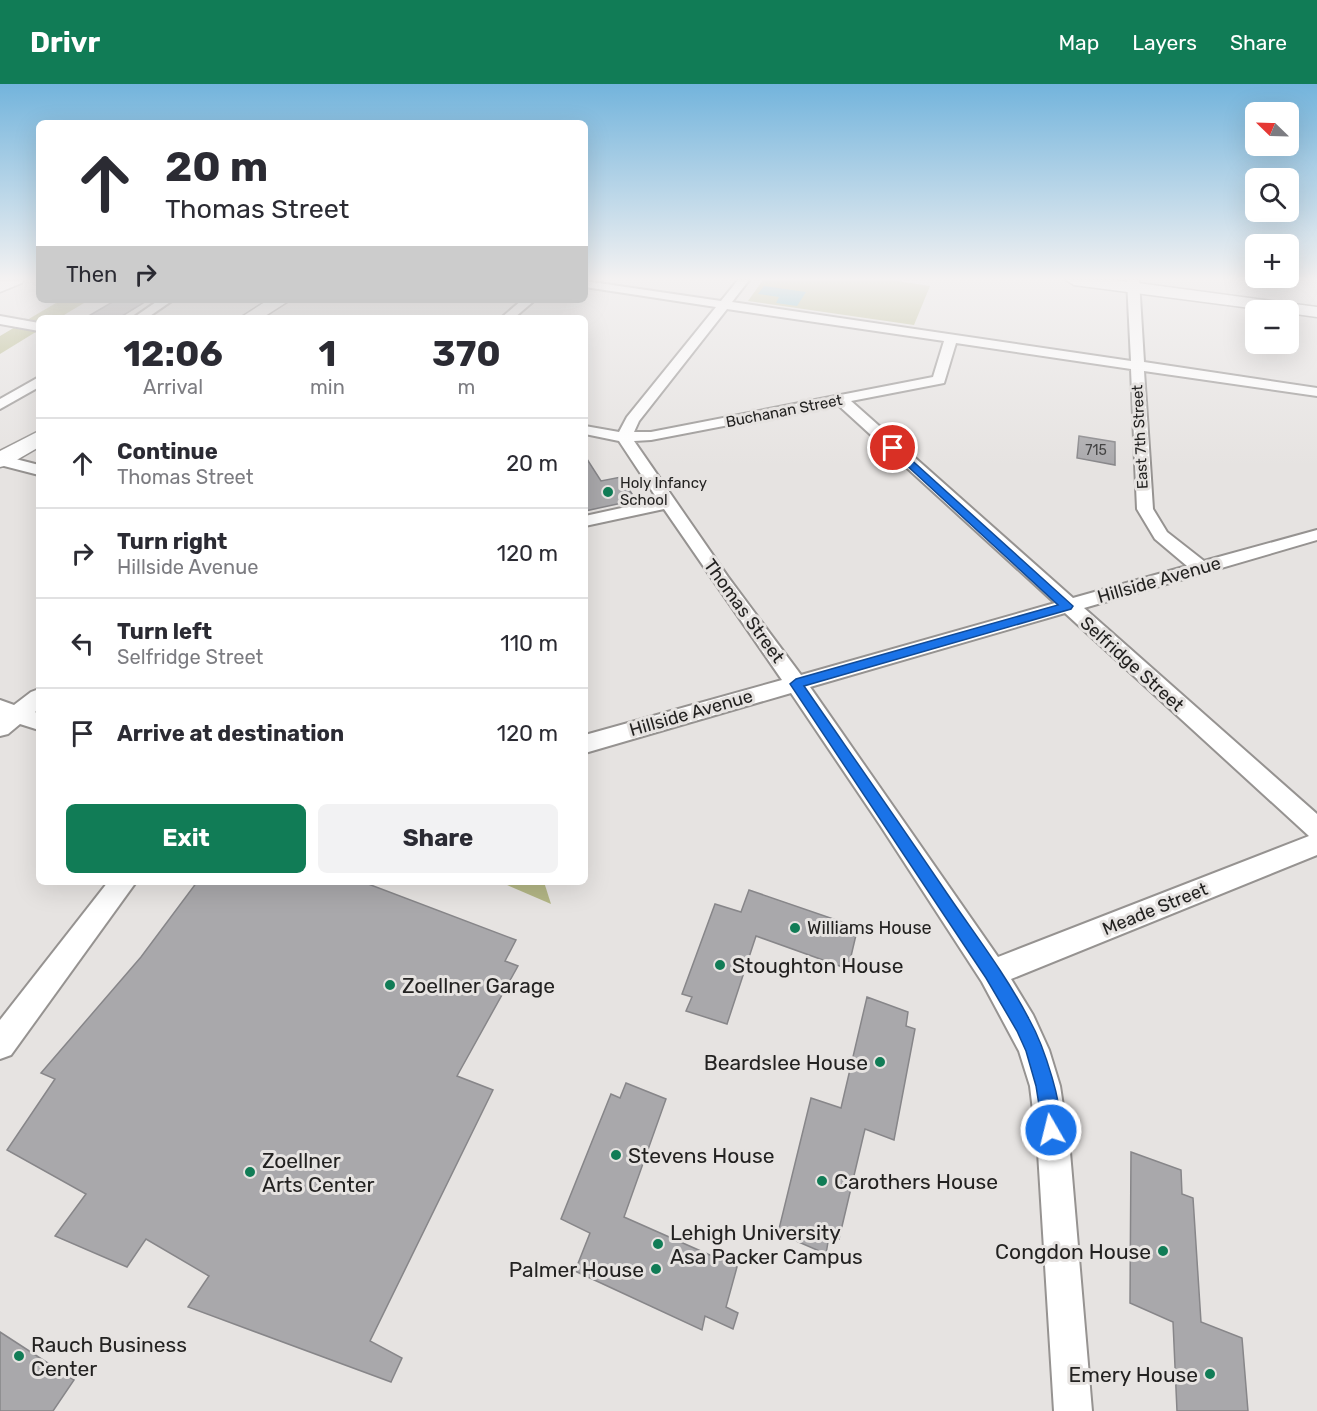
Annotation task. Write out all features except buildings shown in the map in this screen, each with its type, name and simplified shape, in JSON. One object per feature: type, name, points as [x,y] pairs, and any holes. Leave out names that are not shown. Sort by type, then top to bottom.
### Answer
[{"type":"main road","points":[[0,460],[36,440]]},
{"type":"street","points":[[624,437],[632,420],[695,342]]},
{"type":"street","name":"Buchanan Street","points":[[588,431],[624,437],[651,436],[939,380],[950,342]]},
{"type":"street","points":[[978,342],[1317,392]]},
{"type":"street","name":"East 7th Street","points":[[1135,342],[1144,509],[1152,526],[1159,534],[1202,568]]},
{"type":"street","points":[[0,405],[36,383]]},
{"type":"street","name":"Selfridge Street","points":[[841,400],[1317,829]]},
{"type":"street","name":"Thomas Street","points":[[624,437],[721,581],[796,684],[992,973],[1023,1025],[1034,1050],[1045,1086],[1054,1152],[1073,1411]]},
{"type":"street","points":[[0,460],[36,469]]},
{"type":"street","points":[[588,520],[669,503]]},
{"type":"street","name":"Hillside Avenue","points":[[588,743],[1202,568],[1311,542]]},
{"type":"street","points":[[0,728],[9,711],[36,698]]},
{"type":"street","points":[[9,711],[36,721]]},
{"type":"street","name":"Meade Street","points":[[992,973],[1317,844]]},
{"type":"street","points":[[0,1044],[121,885]]},
{"type":"green space","points":[[0,342],[20,342],[0,354]]},
{"type":"green space","points":[[507,885],[545,885],[551,904]]},
{"type":"place","name":"Holy Infancy School","points":[[608,492]]},
{"type":"place","name":"Williams House","points":[[795,928]]},
{"type":"place","name":"Stoughton House","points":[[720,965]]},
{"type":"place","name":"Zoellner Garage","points":[[390,985]]},
{"type":"place","name":"Beardslee House","points":[[880,1062]]},
{"type":"place","name":"Stevens House","points":[[616,1155]]},
{"type":"place","name":"Zoellner Arts Center","points":[[250,1172]]},
{"type":"place","name":"Carothers House","points":[[822,1181]]},
{"type":"place","name":"Lehigh University Asa Packer Campus","points":[[658,1244]]},
{"type":"place","name":"Congdon House","points":[[1163,1251]]},
{"type":"place","name":"Palmer House","points":[[656,1269]]},
{"type":"place","name":"Rauch Business Center","points":[[19,1356]]},
{"type":"place","name":"Emery House","points":[[1210,1374]]},
{"type":"route","points":[[893,448],[1067,606],[796,684],[889,818],[992,973],[1023,1025],[1034,1050],[1045,1086],[1051,1130]]}]
